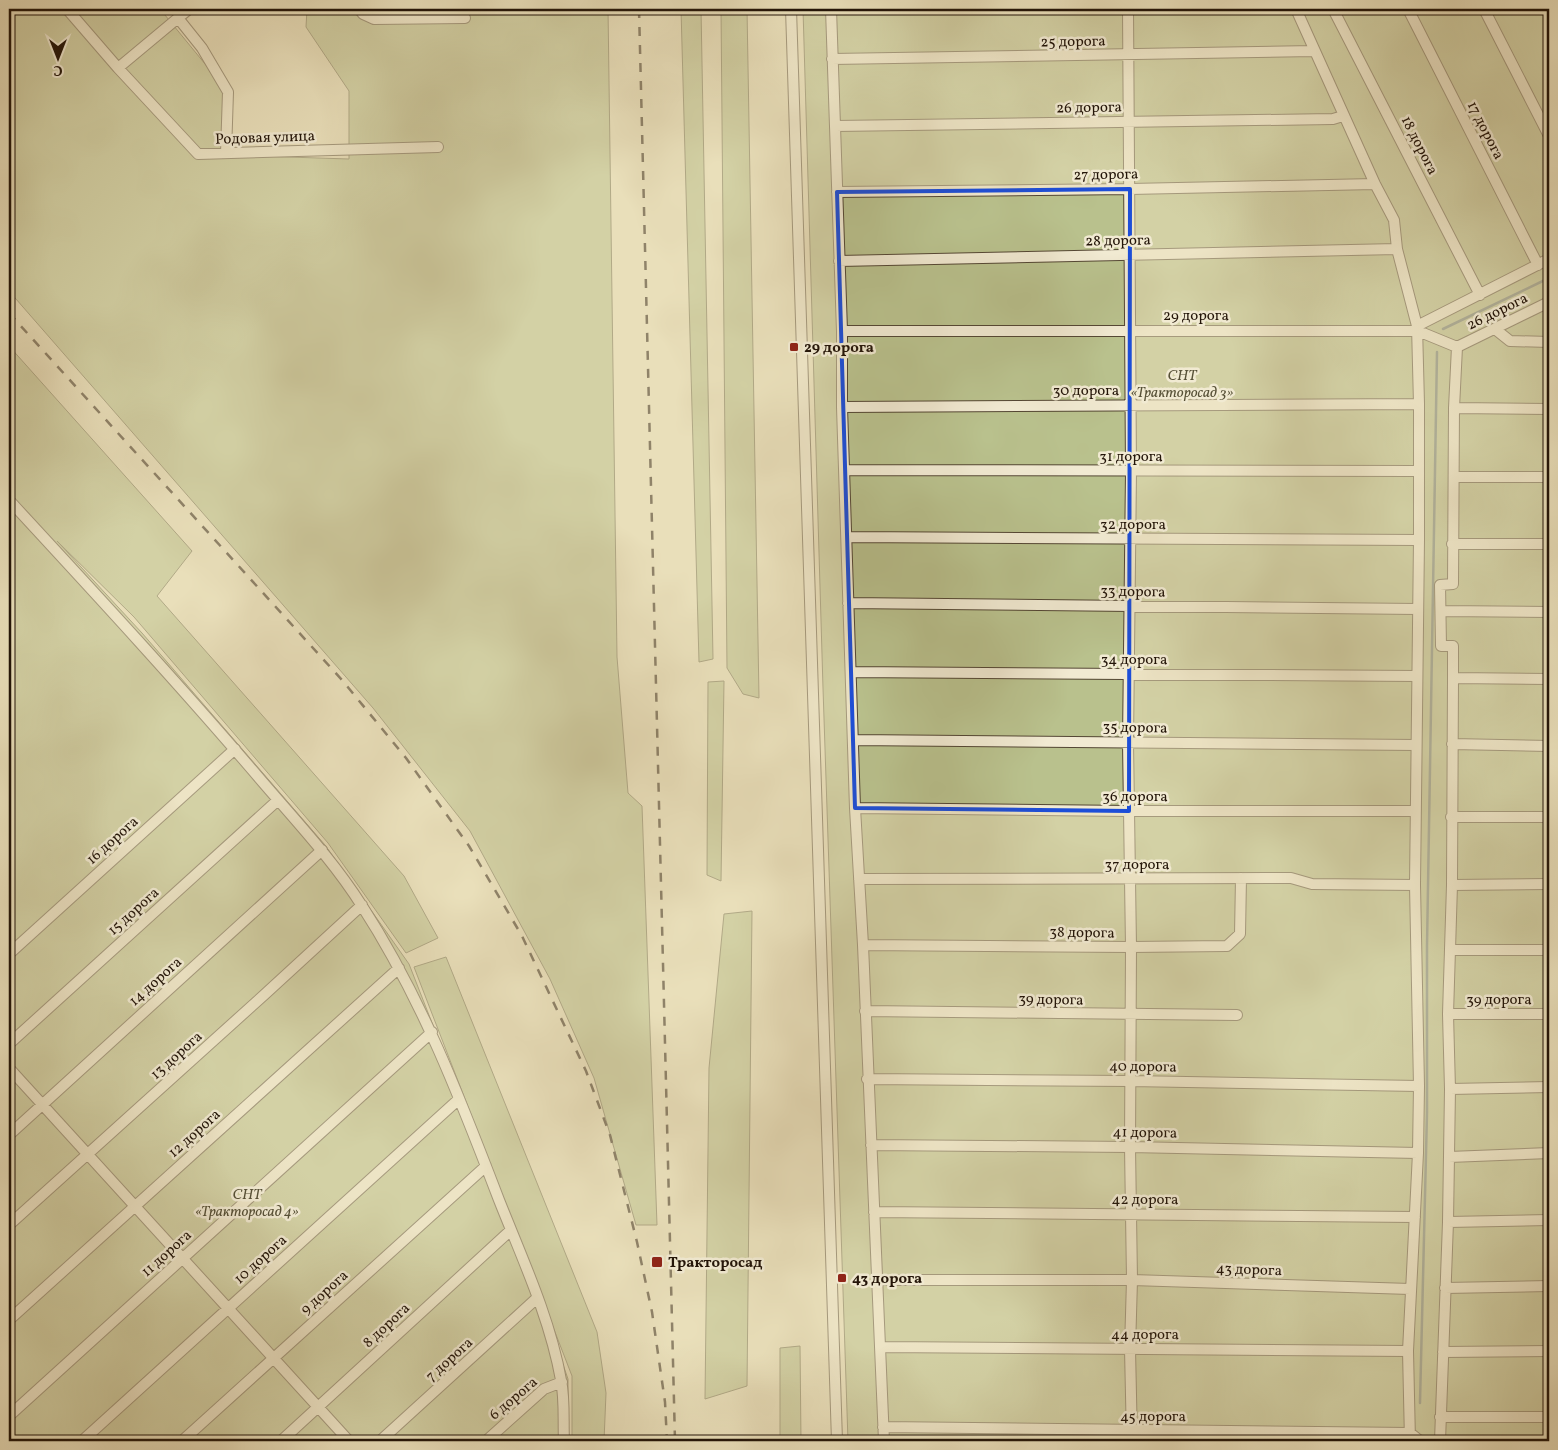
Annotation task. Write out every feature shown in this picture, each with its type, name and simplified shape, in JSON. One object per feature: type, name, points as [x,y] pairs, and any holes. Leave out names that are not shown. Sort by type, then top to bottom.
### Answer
[{"type":"street","name":"Родовая улица","points":[[67,9],[118,68],[198,154],[438,147]]},
{"type":"street","points":[[118,68],[190,9]]},
{"type":"street","points":[[358,9],[363,14],[374,19],[466,18]]},
{"type":"street","points":[[791,9],[837,1441]]},
{"type":"street","points":[[831,9],[855,808],[863,945],[867,1079],[884,1441]]},
{"type":"street","points":[[1128,9],[1131,471],[1128,606],[1128,742],[1131,948],[1130,1147],[1132,1280],[1130,1349],[1132,1436]]},
{"type":"street","points":[[1296,9],[1375,184],[1394,220],[1397,249],[1418,329],[1419,540],[1415,885],[1419,1086],[1418,1153],[1408,1351],[1410,1437],[1420,1441]]},
{"type":"street","name":"18 дорога","points":[[1334,9],[1480,294]]},
{"type":"street","name":"17 дорога","points":[[1408,9],[1538,265]]},
{"type":"street","points":[[1484,9],[1549,136]]},
{"type":"street","points":[[178,18],[202,48],[228,92],[226,153]]},
{"type":"street","name":"25 дорога","points":[[832,58],[1314,51]]},
{"type":"street","name":"26 дорога","points":[[835,126],[1333,119],[1344,116]]},
{"type":"street","name":"27 дорога","points":[[837,192],[1375,184]]},
{"type":"street","name":"28 дорога","points":[[839,261],[1397,249]]},
{"type":"street","points":[[1418,329],[1480,294],[1549,259]]},
{"type":"street","name":"26 дорога","points":[[1457,348],[1549,302]]},
{"type":"street","points":[[1495,328],[1510,341],[1549,342]]},
{"type":"street","name":"29 дорога","points":[[842,331],[1418,329],[1457,348]]},
{"type":"street","points":[[1440,1441],[1449,1157],[1448,1014],[1452,885],[1452,646],[1441,646],[1440,585],[1453,584],[1454,408],[1457,348]]},
{"type":"street","name":"30 дорога","points":[[842,407],[1130,404],[1419,404]]},
{"type":"street","points":[[1454,408],[1549,410]]},
{"type":"street","name":"31 дорога","points":[[844,470],[1418,471]]},
{"type":"street","points":[[1455,477],[1549,478]]},
{"type":"street","points":[[9,500],[148,650],[322,850],[362,905],[432,1032],[537,1298],[562,1382],[564,1441]]},
{"type":"street","name":"32 дорога","points":[[847,537],[1419,540]]},
{"type":"street","points":[[1452,544],[1549,544]]},
{"type":"street","name":"33 дорога","points":[[848,604],[1418,609]]},
{"type":"street","points":[[1441,611],[1549,612]]},
{"type":"street","name":"34 дорога","points":[[851,672],[1417,676]]},
{"type":"street","points":[[1452,678],[1549,679]]},
{"type":"street","name":"35 дорога","points":[[853,740],[1416,745]]},
{"type":"street","points":[[1452,744],[1549,746]]},
{"type":"street","name":"16 дорога","points":[[9,954],[234,749]]},
{"type":"street","name":"15 дорога","points":[[9,1044],[278,800]]},
{"type":"street","name":"36 дорога","points":[[855,808],[1129,811],[1415,811]]},
{"type":"street","points":[[1451,817],[1549,817]]},
{"type":"street","name":"14 дорога","points":[[9,1135],[322,850]]},
{"type":"street","name":"38 дорога","points":[[863,945],[1131,948],[1227,946],[1240,934],[1242,878]]},
{"type":"street","name":"37 дорога","points":[[859,879],[1291,878],[1312,884],[1415,885]]},
{"type":"street","points":[[1452,885],[1549,884]]},
{"type":"street","name":"13 дорога","points":[[9,1225],[362,905]]},
{"type":"street","points":[[1450,950],[1549,950]]},
{"type":"street","name":"12 дорога","points":[[9,1320],[398,968]]},
{"type":"street","name":"39 дорога","points":[[865,1011],[1237,1015]]},
{"type":"street","name":"39 дорога","points":[[1448,1014],[1549,1014]]},
{"type":"street","name":"11 дорога","points":[[9,1416],[432,1032]]},
{"type":"street","points":[[9,1068],[349,1441]]},
{"type":"street","name":"40 дорога","points":[[867,1079],[1419,1086]]},
{"type":"street","points":[[1450,1090],[1549,1087]]},
{"type":"street","name":"10 дорога","points":[[82,1441],[459,1099]]},
{"type":"street","name":"41 дорога","points":[[871,1145],[1130,1147],[1418,1153]]},
{"type":"street","points":[[1449,1157],[1549,1153]]},
{"type":"street","name":"9 дорога","points":[[182,1441],[486,1166]]},
{"type":"street","name":"42 дорога","points":[[874,1212],[1415,1217]]},
{"type":"street","points":[[1448,1222],[1549,1220]]},
{"type":"street","name":"8 дорога","points":[[281,1441],[511,1230]]},
{"type":"street","name":"43 дорога","points":[[877,1280],[1132,1280],[1410,1289]]},
{"type":"street","points":[[1445,1288],[1549,1286]]},
{"type":"street","name":"7 дорога","points":[[380,1441],[537,1298]]},
{"type":"street","name":"44 дорога","points":[[881,1347],[1408,1351]]},
{"type":"street","points":[[1443,1352],[1549,1351]]},
{"type":"street","name":"6 дорога","points":[[486,1441],[544,1389],[562,1382]]},
{"type":"street","points":[[1440,1417],[1549,1417]]},
{"type":"street","name":"45 дорога","points":[[883,1427],[1132,1436],[1410,1437]]},
{"type":"highlighted area","points":[[1130,189],[1129,811],[855,808],[837,192]]},
{"type":"green space","points":[[9,9],[160,9],[228,92],[226,155],[349,159],[349,91],[306,27],[307,9],[608,9],[617,657],[628,793],[642,806],[657,1225],[636,1225],[594,1078],[550,979],[470,831],[373,708],[9,291]]},
{"type":"green space","points":[[681,9],[701,9],[713,659],[699,662]]},
{"type":"green space","points":[[721,9],[747,9],[759,698],[743,694],[727,668]]},
{"type":"green space","name":"СНТ «Тракторосад 3»","points":[[803,9],[1549,9],[1549,1441],[848,1441]]},
{"type":"green space","name":"СНТ «Тракторосад 4»","points":[[9,346],[192,551],[157,596],[404,876],[438,938],[406,953],[328,843],[134,617],[57,541],[142,633],[325,845],[409,964],[542,1304],[568,1379],[568,1441],[9,1441]]},
{"type":"green space","points":[[724,681],[721,881],[707,875],[708,682]]},
{"type":"green space","points":[[752,911],[747,1386],[705,1399],[709,1068],[724,914]]},
{"type":"green space","points":[[446,957],[597,1332],[606,1393],[604,1441],[572,1441],[572,1376],[414,967]]},
{"type":"green space","points":[[800,1346],[801,1441],[780,1441],[780,1348]]},
{"type":"waterway","points":[[1443,329],[1549,278]]},
{"type":"waterway","points":[[1420,1403],[1427,1113],[1427,946],[1437,352]]},
{"type":"railway","points":[[639,9],[675,1441]]},
{"type":"railway","points":[[9,313],[342,680],[406,758],[469,846],[522,936],[586,1071],[610,1135],[637,1242],[652,1312],[665,1402],[667,1441]]},
{"type":"place","name":"29 дорога","points":[[794,347]]},
{"type":"place","name":"Тракторосад","points":[[657,1262]]},
{"type":"place","name":"43 дорога","points":[[842,1278]]}]
